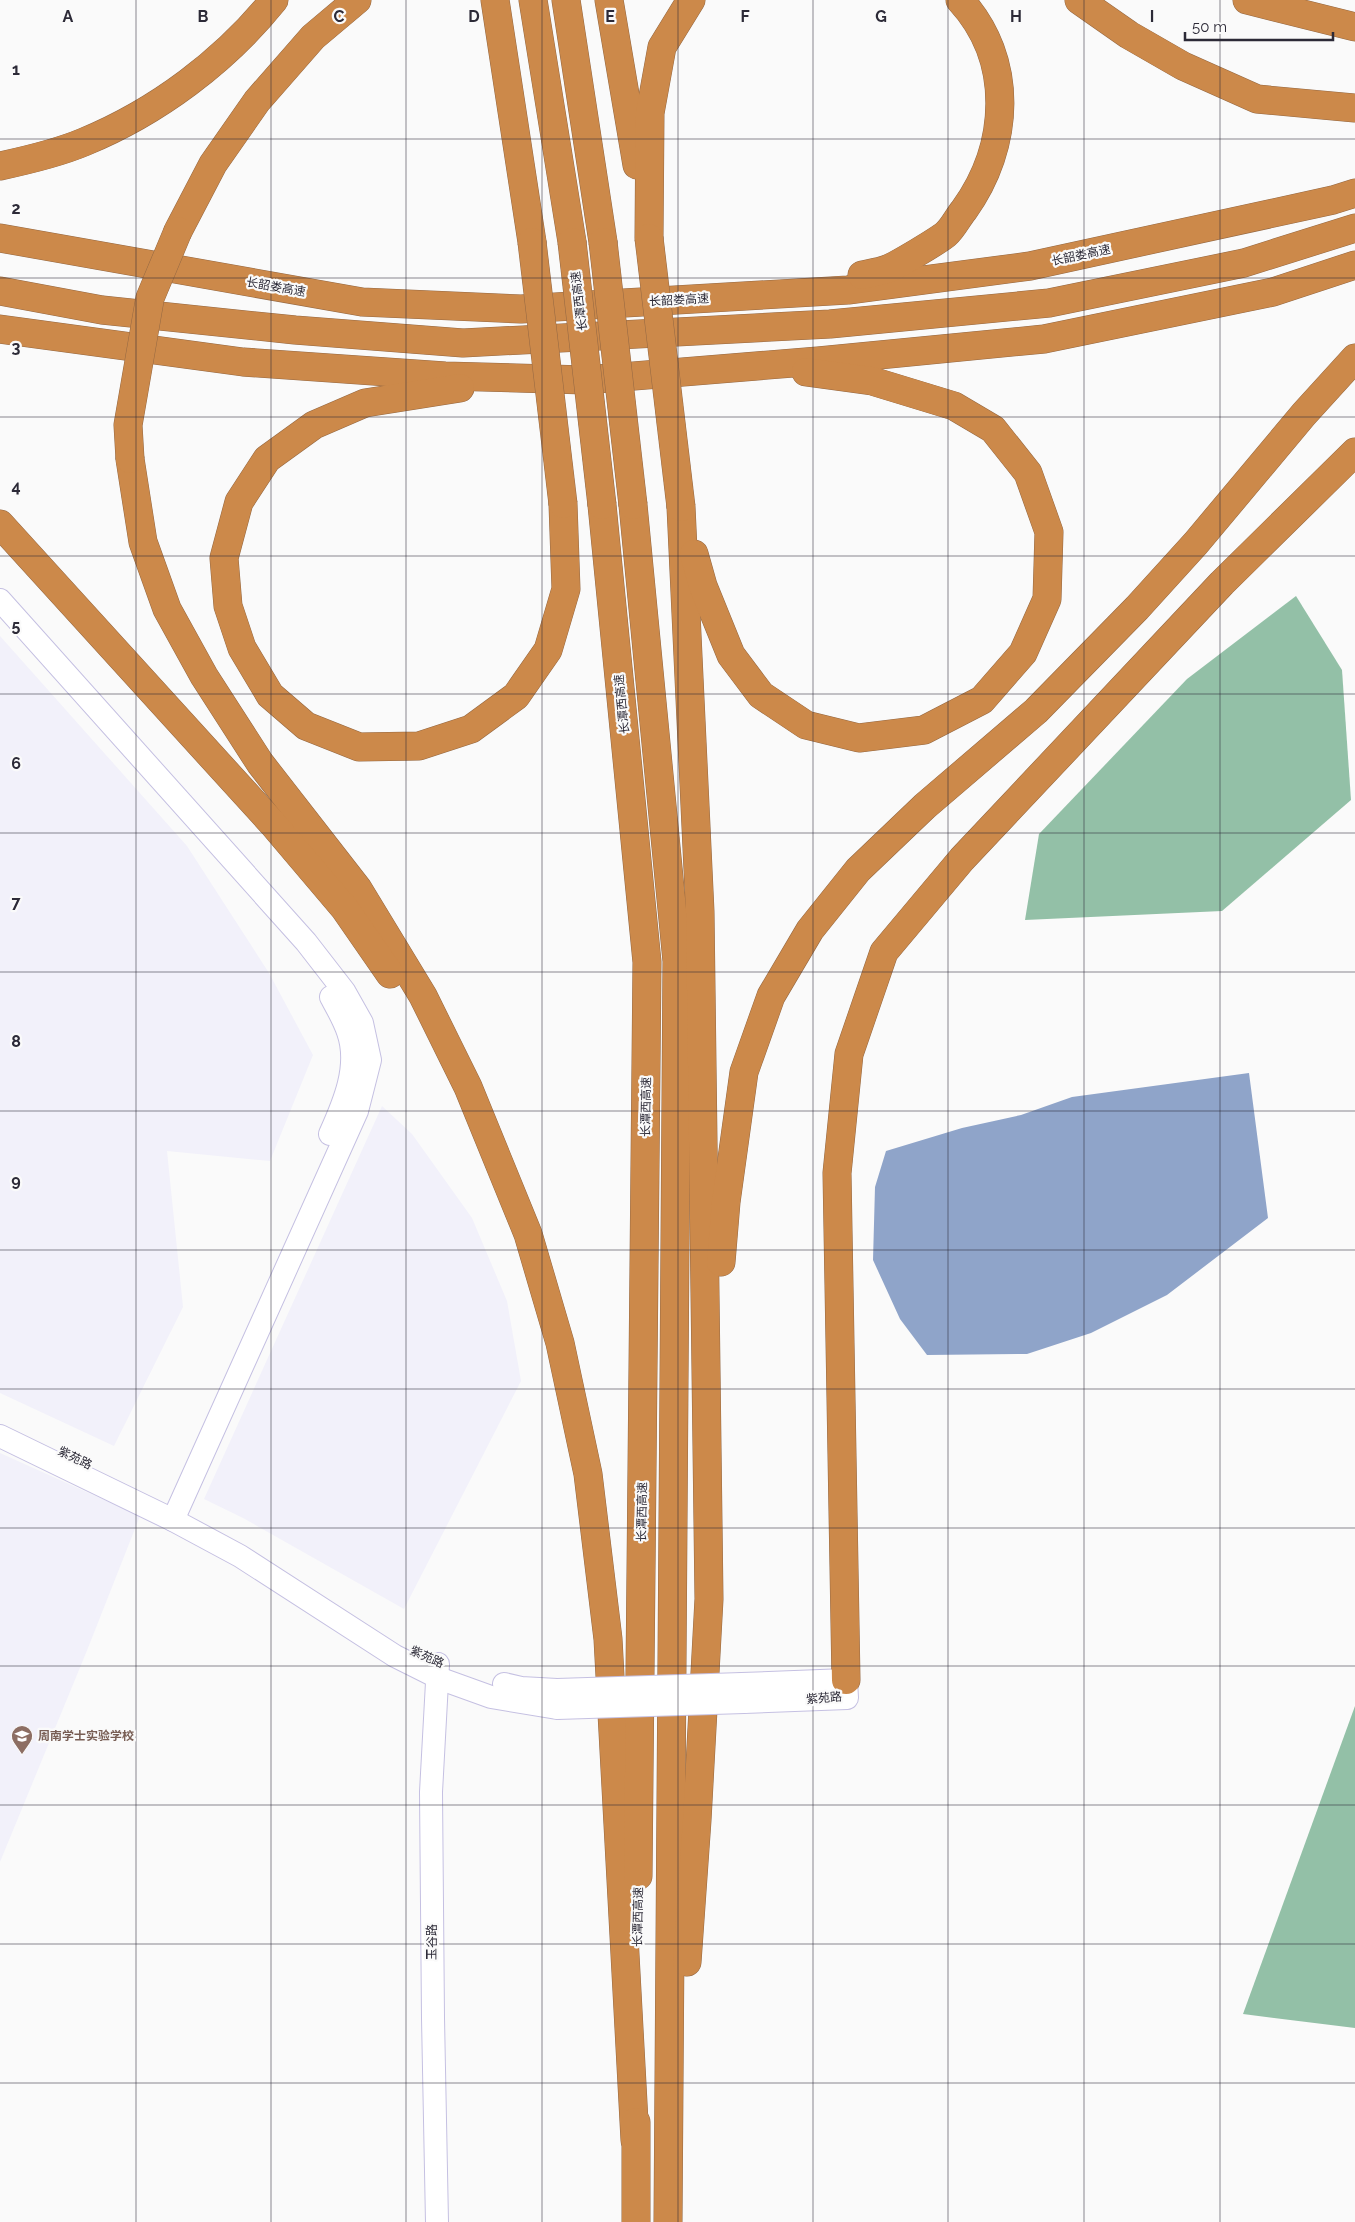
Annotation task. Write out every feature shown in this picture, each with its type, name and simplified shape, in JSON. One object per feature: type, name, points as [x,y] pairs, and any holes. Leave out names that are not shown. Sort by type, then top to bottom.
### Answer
[{"type":"highway","points":[[0,166],[84,142],[143,113],[199,73],[251,29],[274,0]]},
{"type":"highway","points":[[357,0],[313,37],[257,101],[214,164],[178,231],[150,298],[128,425],[130,459],[143,542],[167,609],[204,676],[260,762],[358,889],[423,996],[468,1087],[528,1234],[560,1343],[588,1474],[608,1639],[635,2140]]},
{"type":"highway","points":[[495,0],[532,242],[563,504],[566,589],[548,650],[516,696],[471,729],[419,746],[359,747],[306,726],[270,695],[242,648],[228,606],[224,558],[238,502],[266,459],[314,425],[364,403],[530,378]]},
{"type":"highway","name":"长潭西高速","points":[[533,0],[572,242],[602,505],[647,962],[635,2140],[636,2222]]},
{"type":"highway","points":[[566,0],[603,242],[634,505],[677,961],[668,2213]]},
{"type":"highway","points":[[609,0],[649,238],[680,507],[700,922],[709,1598],[699,1791],[668,2213]]},
{"type":"highway","points":[[649,238],[650,113],[662,47],[691,0]]},
{"type":"highway","points":[[790,293],[889,269],[946,234],[976,192],[994,153],[1001,106],[995,61],[975,16],[960,0]]},
{"type":"highway","points":[[1247,0],[1355,27]]},
{"type":"highway","points":[[1083,2],[1129,35],[1182,66],[1257,99],[1355,108]]},
{"type":"highway","name":"长韶娄高速","points":[[8,238],[362,302],[520,309],[848,290],[1030,266],[1313,204],[1355,193]]},
{"type":"highway","points":[[0,291],[112,311],[295,330],[462,343],[830,324],[1049,303],[1244,263],[1355,228]]},
{"type":"highway","points":[[0,329],[243,362],[445,376],[584,380],[750,365],[818,361],[1044,339],[1273,292],[1355,265]]},
{"type":"highway","points":[[706,1471],[726,1202],[744,1072],[771,996],[810,930],[858,870],[926,806],[1036,712],[1138,608],[1196,543],[1304,414],[1355,358]]},
{"type":"highway","points":[[680,507],[702,586],[731,655],[761,694],[806,724],[859,738],[924,730],[982,700],[1023,653],[1047,599],[1049,532],[1028,473],[993,429],[954,406],[872,381],[750,365]]},
{"type":"highway","points":[[846,1680],[837,1173],[849,1054],[884,952],[962,859],[1222,583],[1355,452]]},
{"type":"highway","points":[[0,524],[273,824],[345,909],[468,1087]]},
{"type":"street","points":[[0,600],[306,942],[349,999],[362,1023],[370,1060],[357,1111],[169,1511]]},
{"type":"street","points":[[0,621],[293,947],[330,994],[349,1033],[353,1068],[341,1110],[169,1511]]},
{"type":"street","name":"紫苑路","points":[[0,1422],[169,1511],[395,1656],[443,1672],[491,1697],[557,1699],[743,1693],[847,1698],[846,1680]]},
{"type":"street","name":"紫苑路","points":[[0,1436],[169,1511]]},
{"type":"street","name":"玉谷路","points":[[437,2222],[432,2018],[431,1792],[443,1672]]},
{"type":"street","name":"玉谷路","points":[[443,1672],[443,2018],[448,2222]]},
{"type":"shaded area","points":[[0,636],[187,846],[269,973],[313,1055],[270,1161],[167,1151],[183,1307],[114,1446],[0,1393]]},
{"type":"shaded area","points":[[382,1106],[412,1134],[472,1218],[507,1301],[521,1381],[404,1609],[243,1518],[204,1499]]},
{"type":"shaded area","name":"周南学士实验学校","points":[[0,1453],[140,1516],[0,1862]]},
{"type":"green space","points":[[1296,596],[1342,670],[1351,800],[1222,911],[1025,920],[1039,834],[1187,679]]},
{"type":"green space","points":[[1355,1706],[1355,2028],[1243,2014]]},
{"type":"water","points":[[1249,1073],[1268,1218],[1167,1295],[1091,1333],[1027,1354],[927,1355],[900,1319],[873,1260],[875,1187],[886,1151],[962,1128],[1021,1115],[1072,1097]]},
{"type":"place","name":"周南学士实验学校","points":[[22,1755]]}]
